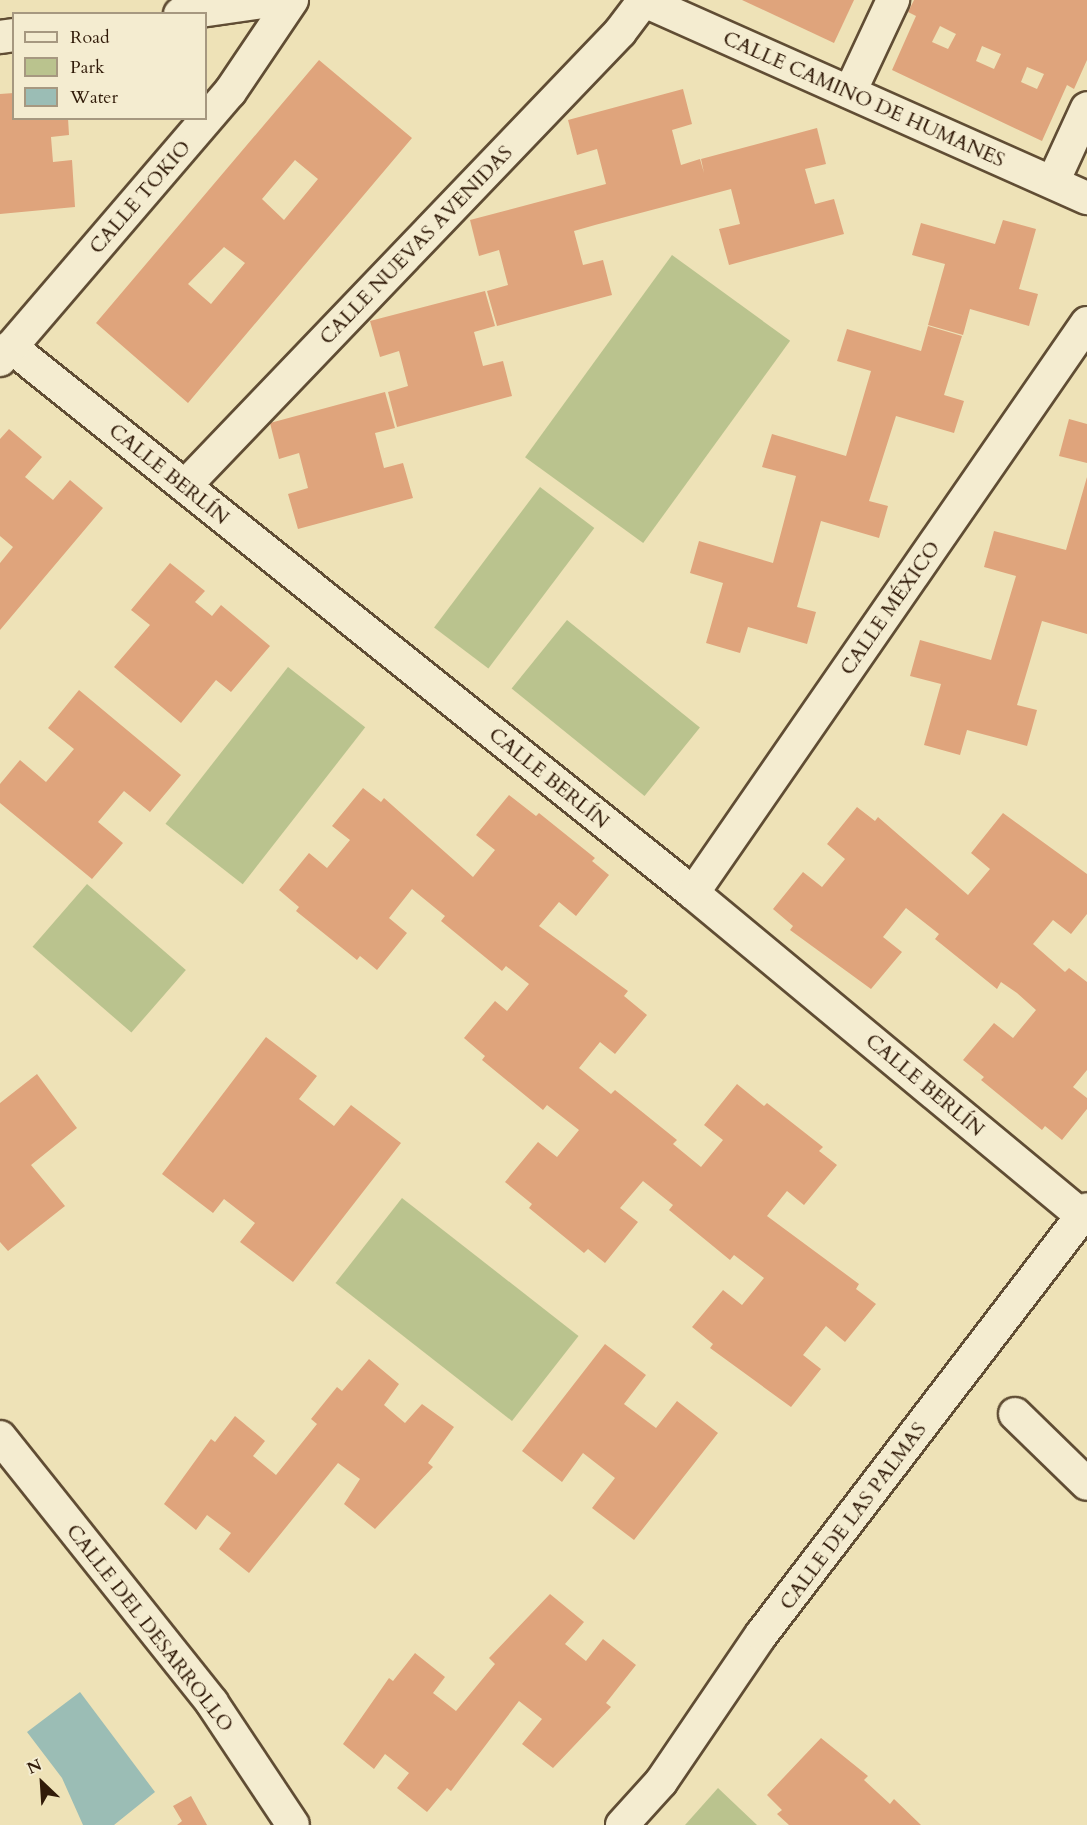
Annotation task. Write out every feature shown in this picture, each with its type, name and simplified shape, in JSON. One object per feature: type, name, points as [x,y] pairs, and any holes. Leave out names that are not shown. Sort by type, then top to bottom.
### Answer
[{"type":"street","points":[[194,12],[277,0]]},
{"type":"street","name":"CALLE TOKIO","points":[[207,119],[230,92],[292,0]]},
{"type":"street","name":"CALLE CAMINO DE HUMANES","points":[[643,0],[1087,198]]},
{"type":"street","name":"CALLE NUEVAS AVENIDAS","points":[[185,486],[620,32],[643,0]]},
{"type":"street","points":[[850,92],[892,0]]},
{"type":"street","points":[[1053,182],[1087,108]]},
{"type":"street","name":"CALLE TOKIO","points":[[6,353],[206,120]]},
{"type":"street","name":"CALLE MÉXICO","points":[[693,893],[1087,323]]},
{"type":"street","name":"CALLE BERLÍN","points":[[6,353],[185,486],[693,893],[1084,1212]]},
{"type":"street","name":"CALLE DE LAS PALMAS","points":[[622,1825],[661,1782],[761,1635],[1084,1212]]},
{"type":"street","points":[[1015,1414],[1087,1484]]},
{"type":"street","name":"CALLE DEL DESARROLLO","points":[[0,1437],[212,1703],[293,1825]]},
{"type":"green space","points":[[672,255],[790,341],[643,543],[525,457]]},
{"type":"green space","points":[[540,487],[594,528],[488,668],[434,628]]},
{"type":"green space","points":[[567,620],[700,728],[645,796],[512,688]]},
{"type":"green space","points":[[288,667],[365,727],[243,884],[165,824]]},
{"type":"green space","points":[[87,884],[186,970],[131,1033],[33,947]]},
{"type":"green space","points":[[402,1198],[579,1336],[512,1421],[336,1283]]},
{"type":"green space","points":[[718,1788],[757,1825],[685,1825]]},
{"type":"water","points":[[80,1692],[155,1792],[114,1825],[83,1825],[62,1778],[27,1732]]},
{"type":"building","points":[[742,0],[854,0],[834,43]]},
{"type":"building","points":[[914,0],[1087,0],[1087,60],[1074,89],[1067,85],[1042,141],[892,70],[916,16],[908,12]],"holes":[[[940,26],[956,34],[948,49],[932,42]],[[982,46],[1001,54],[994,69],[976,61]],[[1027,67],[1044,74],[1037,89],[1021,82]]]},
{"type":"building","points":[[319,60],[412,138],[188,403],[96,323]],"holes":[[[295,160],[318,179],[284,220],[262,199]],[[224,247],[245,263],[211,304],[188,284]]]},
{"type":"building","points":[[683,89],[692,124],[672,130],[681,165],[700,159],[704,173],[701,159],[817,128],[826,164],[805,169],[815,204],[834,199],[844,234],[729,265],[719,229],[740,224],[731,189],[595,225],[574,231],[583,265],[603,260],[612,295],[497,326],[487,291],[508,285],[499,250],[479,256],[470,220],[606,184],[597,149],[577,155],[568,120]]},
{"type":"building","points":[[12,93],[12,120],[68,120],[69,135],[51,137],[53,162],[72,160],[75,207],[0,214],[0,94]]},
{"type":"building","points":[[1003,220],[1036,229],[1019,289],[1038,294],[1029,326],[970,309],[963,335],[928,325],[945,264],[912,255],[921,223],[995,244]]},
{"type":"building","points":[[485,291],[495,326],[474,332],[483,366],[503,361],[512,396],[397,427],[388,392],[408,386],[399,351],[380,357],[370,321]]},
{"type":"building","points":[[928,326],[962,336],[944,395],[964,401],[954,433],[896,416],[869,501],[888,506],[879,538],[821,521],[797,607],[816,612],[807,644],[748,627],[740,653],[706,643],[723,583],[690,573],[699,541],[773,563],[796,476],[762,467],[772,434],[846,456],[871,371],[837,361],[847,329],[921,351]]},
{"type":"building","points":[[385,392],[395,428],[375,433],[384,468],[403,463],[413,498],[298,529],[288,494],[308,488],[299,453],[279,459],[270,423]]},
{"type":"building","points":[[1069,419],[1087,424],[1087,463],[1059,456]]},
{"type":"building","points":[[9,429],[42,457],[25,477],[53,500],[70,480],[103,508],[0,630],[0,563],[13,547],[0,536],[0,439]]},
{"type":"building","points":[[1087,477],[1087,634],[1042,621],[1017,705],[1037,710],[1027,746],[967,730],[960,755],[924,745],[941,684],[910,676],[920,640],[991,660],[1016,576],[984,567],[994,531],[1066,550]]},
{"type":"building","points":[[170,563],[205,591],[195,602],[212,616],[221,605],[270,646],[231,692],[216,680],[181,723],[114,667],[150,625],[131,610]]},
{"type":"building","points":[[79,690],[181,775],[150,812],[124,791],[98,822],[123,843],[92,879],[0,803],[0,784],[20,760],[46,782],[74,749],[48,728]]},
{"type":"building","points":[[363,788],[381,802],[384,798],[473,877],[495,850],[476,835],[509,795],[536,816],[539,813],[595,858],[592,861],[609,875],[576,916],[559,902],[539,926],[628,991],[624,996],[647,1015],[615,1054],[600,1042],[579,1068],[611,1094],[615,1090],[677,1140],[673,1144],[701,1167],[723,1140],[704,1125],[737,1084],[764,1106],[767,1103],[823,1147],[819,1151],[837,1165],[804,1205],[787,1191],[767,1216],[859,1284],[856,1289],[876,1304],[845,1342],[826,1326],[803,1355],[821,1369],[791,1407],[710,1348],[713,1344],[692,1327],[723,1290],[742,1305],[764,1278],[734,1255],[730,1260],[669,1210],[673,1205],[643,1181],[620,1208],[638,1222],[605,1263],[588,1249],[584,1253],[529,1208],[532,1204],[505,1182],[538,1142],[557,1157],[579,1130],[547,1105],[543,1110],[482,1060],[485,1056],[464,1038],[495,1001],[507,1011],[529,984],[506,966],[502,971],[441,921],[445,916],[412,889],[389,918],[407,933],[377,970],[360,956],[357,960],[296,911],[299,907],[279,890],[309,853],[327,868],[350,840],[332,826]]},
{"type":"building","points":[[857,807],[875,821],[878,817],[968,895],[990,869],[971,853],[1003,813],[1087,874],[1087,914],[1071,934],[1053,920],[1033,944],[1065,972],[1069,968],[1087,982],[1087,1070],[1073,1087],[1087,1098],[1087,1109],[1062,1140],[1045,1126],[1042,1130],[981,1080],[984,1077],[963,1060],[994,1023],[1013,1038],[1036,1010],[1017,993],[1001,982],[997,989],[935,939],[939,934],[906,908],[883,937],[902,952],[871,989],[790,930],[793,926],[773,909],[803,872],[822,887],[845,859],[827,844]]},
{"type":"building","points":[[266,1037],[317,1076],[299,1099],[334,1126],[351,1105],[401,1143],[293,1282],[240,1242],[255,1223],[224,1199],[213,1213],[162,1174]]},
{"type":"building","points":[[37,1074],[77,1128],[31,1165],[65,1206],[8,1251],[0,1242],[0,1103]]},
{"type":"building","points":[[605,1344],[646,1375],[624,1404],[656,1428],[677,1401],[718,1433],[634,1540],[592,1508],[615,1478],[583,1453],[562,1482],[522,1451]]},
{"type":"building","points":[[369,1359],[399,1384],[384,1405],[405,1423],[422,1404],[454,1427],[428,1463],[433,1467],[375,1529],[344,1504],[360,1479],[338,1463],[249,1573],[219,1549],[231,1533],[207,1515],[196,1530],[164,1504],[211,1439],[215,1442],[235,1416],[265,1441],[253,1456],[276,1475],[317,1424],[311,1419],[337,1387],[342,1391]]},
{"type":"building","points":[[550,1594],[584,1622],[565,1644],[586,1661],[603,1639],[636,1665],[606,1703],[611,1707],[553,1768],[522,1744],[542,1719],[519,1701],[451,1791],[447,1788],[427,1812],[397,1788],[409,1773],[385,1754],[374,1769],[343,1744],[389,1678],[393,1681],[415,1653],[445,1677],[433,1693],[456,1711],[495,1664],[489,1658]]},
{"type":"building","points":[[821,1738],[868,1776],[864,1780],[890,1804],[894,1799],[921,1825],[789,1825],[777,1814],[782,1810],[767,1795]]},
{"type":"building","points":[[191,1796],[207,1825],[177,1825],[182,1821],[173,1806]]}]
